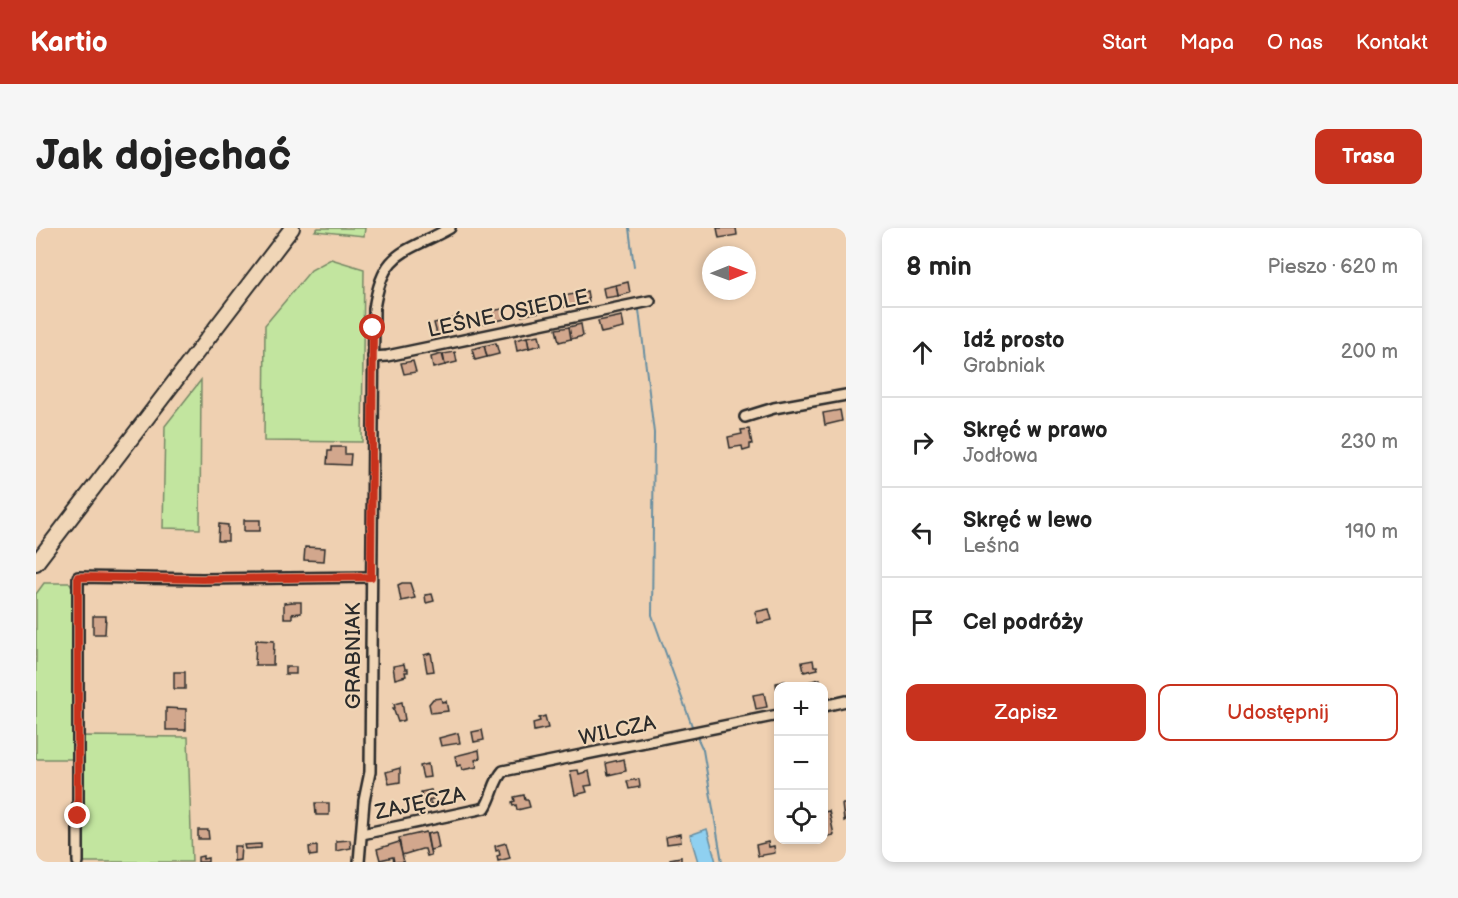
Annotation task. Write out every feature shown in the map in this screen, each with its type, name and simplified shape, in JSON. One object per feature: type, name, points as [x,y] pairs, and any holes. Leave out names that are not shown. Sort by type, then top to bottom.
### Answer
[{"type":"main road","points":[[36,563],[292,228]]},
{"type":"street","name":"GRABNIAK","points":[[359,862],[370,771],[374,309],[380,278],[403,250],[450,228]]},
{"type":"street","name":"LEŚNE OSIEDLE","points":[[373,357],[650,302]]},
{"type":"street","points":[[745,417],[774,408],[846,395]]},
{"type":"street","points":[[78,862],[78,577],[202,579],[371,577]]},
{"type":"street","points":[[828,705],[846,701]]},
{"type":"street","name":"WILCZA","points":[[485,808],[491,798],[497,778],[503,771],[774,716]]},
{"type":"street","name":"ZAJĘCZA","points":[[362,834],[485,808]]},
{"type":"green space","points":[[318,228],[365,228],[364,236],[315,231]]},
{"type":"green space","points":[[331,259],[364,269],[362,442],[264,441],[265,325],[311,270]]},
{"type":"green space","points":[[201,380],[200,529],[163,528],[165,426]]},
{"type":"green space","points":[[44,583],[70,583],[74,591],[73,759],[36,759],[36,594]]},
{"type":"green space","points":[[82,736],[188,737],[192,862],[81,862]]},
{"type":"water","points":[[707,829],[716,862],[698,862],[690,835]]},
{"type":"building","points":[[717,228],[736,228],[737,235],[719,238]]},
{"type":"building","points":[[628,282],[630,293],[618,296],[616,285]]},
{"type":"building","points":[[616,285],[618,296],[605,298],[603,288]]},
{"type":"building","points":[[587,291],[589,302],[577,305],[575,294]]},
{"type":"building","points":[[575,294],[577,305],[564,307],[562,296]]},
{"type":"building","points":[[545,300],[547,311],[534,313],[532,302]]},
{"type":"building","points":[[532,302],[534,313],[522,316],[520,305]]},
{"type":"building","points":[[502,309],[505,319],[492,322],[490,311]]},
{"type":"building","points":[[490,311],[492,322],[479,325],[477,314]]},
{"type":"building","points":[[622,316],[624,328],[601,333],[598,321]]},
{"type":"building","points":[[460,317],[462,328],[450,331],[447,320]]},
{"type":"building","points":[[447,320],[450,331],[437,334],[434,323]]},
{"type":"building","points":[[581,324],[583,336],[571,339],[569,327]]},
{"type":"building","points":[[569,327],[571,339],[559,342],[556,329]]},
{"type":"building","points":[[539,335],[541,345],[529,348],[527,337]]},
{"type":"building","points":[[527,337],[529,348],[517,351],[515,340]]},
{"type":"building","points":[[496,343],[499,354],[487,357],[484,346]]},
{"type":"building","points":[[484,346],[487,357],[475,360],[472,349]]},
{"type":"building","points":[[455,352],[457,362],[445,365],[443,354]]},
{"type":"building","points":[[442,354],[445,365],[433,368],[431,357]]},
{"type":"building","points":[[413,361],[416,372],[404,374],[401,363]]},
{"type":"building","points":[[840,410],[842,421],[825,425],[823,413]]},
{"type":"building","points":[[749,429],[752,444],[750,444],[750,449],[743,451],[742,446],[730,448],[728,437],[742,434],[741,430]]},
{"type":"building","points":[[331,447],[345,447],[345,454],[351,454],[350,465],[327,464],[328,451],[331,451]]},
{"type":"building","points":[[244,520],[260,520],[260,531],[244,531]]},
{"type":"building","points":[[219,524],[228,525],[228,541],[218,541]]},
{"type":"building","points":[[305,547],[325,548],[324,561],[304,560]]},
{"type":"building","points":[[410,583],[415,598],[401,601],[398,585]]},
{"type":"building","points":[[432,594],[434,601],[426,603],[425,595]]},
{"type":"building","points":[[301,602],[301,613],[292,614],[292,618],[284,618],[284,603]]},
{"type":"building","points":[[769,609],[772,620],[758,623],[755,612]]},
{"type":"building","points":[[93,616],[106,616],[105,634],[93,634]]},
{"type":"building","points":[[256,640],[274,641],[273,665],[255,665]]},
{"type":"building","points":[[431,653],[434,671],[427,672],[424,655]]},
{"type":"building","points":[[813,660],[814,666],[818,669],[804,672],[802,662]]},
{"type":"building","points":[[404,664],[405,669],[408,669],[408,672],[405,672],[406,676],[395,679],[393,666]]},
{"type":"building","points":[[285,667],[296,667],[296,674],[285,674]]},
{"type":"building","points":[[174,672],[185,672],[185,689],[174,689]]},
{"type":"building","points":[[764,693],[767,707],[756,709],[753,695]]},
{"type":"building","points":[[441,698],[442,702],[446,701],[448,711],[431,713],[429,704],[433,699]]},
{"type":"building","points":[[402,702],[405,720],[398,722],[393,708],[395,708],[394,704]]},
{"type":"building","points":[[166,708],[186,709],[186,730],[166,730]]},
{"type":"building","points":[[545,716],[548,728],[534,731],[533,723]]},
{"type":"building","points":[[482,730],[484,740],[474,742],[472,732]]},
{"type":"building","points":[[458,733],[460,743],[441,746],[439,738]]},
{"type":"building","points":[[479,750],[480,758],[475,760],[477,767],[462,770],[461,765],[457,766],[455,756]]},
{"type":"building","points":[[624,759],[626,771],[608,775],[606,763]]},
{"type":"building","points":[[428,764],[430,777],[423,778],[420,766]]},
{"type":"building","points":[[400,768],[400,782],[389,784],[386,772]]},
{"type":"building","points":[[578,770],[579,774],[589,771],[592,785],[585,786],[587,792],[575,795],[570,771]]},
{"type":"building","points":[[639,779],[640,787],[629,789],[627,781]]},
{"type":"building","points":[[431,790],[433,799],[429,800],[432,805],[428,805],[428,802],[423,803],[421,792]]},
{"type":"building","points":[[524,795],[530,807],[517,810],[516,805],[513,806],[512,802],[515,801],[514,797]]},
{"type":"building","points":[[315,803],[329,803],[329,815],[316,815]]},
{"type":"building","points":[[842,804],[846,804],[846,820],[844,821]]},
{"type":"building","points":[[828,811],[834,835],[828,836]]},
{"type":"building","points":[[198,830],[208,830],[209,839],[198,839]]},
{"type":"building","points":[[426,832],[431,855],[427,856],[425,849],[422,849],[402,855],[399,838]]},
{"type":"building","points":[[436,832],[439,848],[430,850],[427,834]]},
{"type":"building","points":[[680,834],[681,842],[667,844],[666,837]]},
{"type":"building","points":[[350,840],[351,848],[336,851],[336,841]]},
{"type":"building","points":[[399,842],[404,862],[394,862],[393,857],[380,860],[377,849]]},
{"type":"building","points":[[768,842],[769,847],[774,846],[775,853],[758,856],[756,845]]},
{"type":"building","points":[[506,843],[510,858],[498,861],[499,850],[496,851],[495,846]]},
{"type":"building","points":[[261,844],[261,848],[245,849],[244,845]]},
{"type":"building","points":[[234,846],[241,846],[240,860],[234,861]]},
{"type":"building","points":[[317,846],[317,855],[310,856],[309,847]]},
{"type":"building","points":[[203,856],[203,859],[208,858],[208,862],[198,862],[198,857]]},
{"type":"building","points":[[681,857],[681,862],[670,862],[670,859]]},
{"type":"waterway","points":[[629,228],[634,267]]},
{"type":"waterway","points":[[639,310],[654,433],[652,615],[692,726]]},
{"type":"waterway","points":[[697,737],[703,750],[722,862]]},
{"type":"route","points":[[78,816],[78,577],[202,579],[371,577],[373,328]]}]
